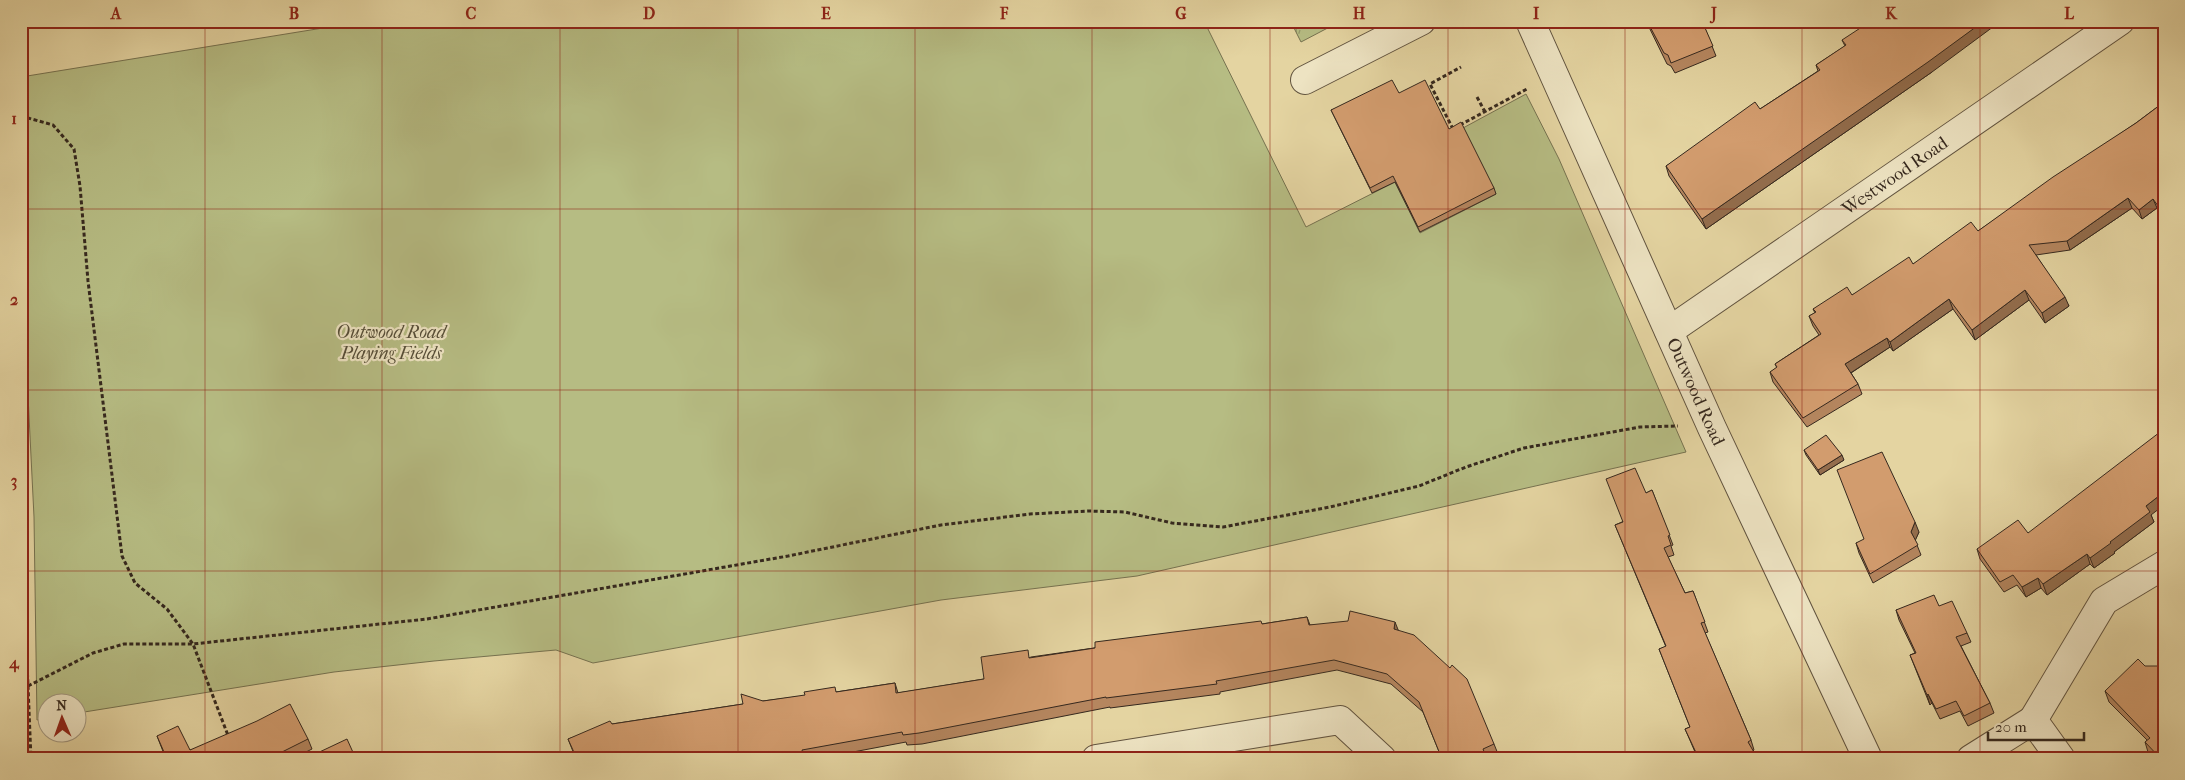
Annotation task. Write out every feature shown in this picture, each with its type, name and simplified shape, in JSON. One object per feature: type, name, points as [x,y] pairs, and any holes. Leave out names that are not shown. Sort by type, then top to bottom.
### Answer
[{"type":"street","points":[[1305,80],[1421,21]]},
{"type":"street","name":"Outwood Road","points":[[1530,21],[1712,428],[1868,759]]},
{"type":"street","name":"Westwood Road","points":[[1669,331],[2120,21]]},
{"type":"street","points":[[1971,759],[2032,720],[2104,601],[2164,565]]},
{"type":"street","points":[[1096,759],[1340,720],[1382,759]]},
{"type":"street","points":[[2032,720],[2061,759]]},
{"type":"path","points":[[1461,67],[1430,84],[1453,131],[1554,75]]},
{"type":"path","points":[[1477,96],[1485,112]]},
{"type":"path","points":[[21,116],[53,125],[74,149],[80,186],[88,281],[122,556],[136,583],[167,608],[193,644],[230,741]]},
{"type":"path","points":[[28,686],[93,653],[124,644],[193,644],[427,619],[788,556],[941,525],[1030,514],[1088,511],[1126,512],[1172,523],[1223,527],[1330,507],[1419,486],[1466,467],[1524,448],[1543,444],[1640,427],[1712,428]]},
{"type":"path","points":[[21,517],[31,759]]},
{"type":"green space","name":"Outwood Road Playing Fields","points":[[366,21],[1204,21],[1306,227],[1395,182],[1420,233],[1496,194],[1463,128],[1526,94],[1559,159],[1686,452],[1137,576],[941,600],[593,663],[556,650],[434,661],[334,672],[88,711],[88,692],[38,692],[37,720],[34,517],[27,375],[21,325],[21,77]]},
{"type":"green space","points":[[1297,21],[1341,21],[1301,42],[1292,24]]},
{"type":"building","points":[[1647,21],[1702,21],[1713,46],[1671,63]]},
{"type":"building","points":[[1871,21],[1984,21],[1702,219],[1666,166],[1755,102],[1760,109],[1820,70],[1816,65],[1846,45],[1842,40]]},
{"type":"building","points":[[1392,80],[1399,93],[1425,80],[1449,129],[1461,122],[1494,188],[1418,227],[1393,176],[1370,188],[1331,110]]},
{"type":"building","points":[[2164,102],[2164,214],[2153,199],[2139,210],[2128,198],[2067,241],[2029,245],[2065,297],[2042,313],[2025,290],[1972,330],[1949,299],[1890,342],[1887,338],[1845,364],[1858,384],[1803,418],[1770,372],[1777,367],[1775,364],[1821,334],[1809,316],[1816,312],[1813,309],[1847,287],[1852,295],[1909,257],[1913,264],[1971,222],[1978,231],[2053,177],[2136,123]]},
{"type":"building","points":[[2164,429],[2164,492],[2146,506],[2150,512],[2090,558],[2087,554],[2043,584],[2038,578],[2022,587],[2013,575],[2000,582],[1977,549],[2018,520],[2028,533]]},
{"type":"building","points":[[1826,435],[1842,455],[1818,470],[1804,450]]},
{"type":"building","points":[[1882,452],[1915,522],[1911,532],[1918,545],[1870,574],[1856,543],[1864,539],[1837,470]]},
{"type":"building","points":[[1635,468],[1646,493],[1652,490],[1670,535],[1668,536],[1671,545],[1664,548],[1685,593],[1693,591],[1705,622],[1701,623],[1751,740],[1748,742],[1758,759],[1699,759],[1685,729],[1690,727],[1659,649],[1666,646],[1615,525],[1623,522],[1606,479]]},
{"type":"building","points":[[1934,595],[1939,606],[1952,601],[1967,633],[1956,637],[1990,703],[1964,716],[1956,701],[1936,709],[1927,695],[1910,655],[1916,653],[1896,610]]},
{"type":"building","points":[[1350,611],[1395,622],[1394,629],[1414,635],[1450,668],[1452,665],[1467,679],[1494,744],[1483,749],[1487,759],[1442,759],[1419,702],[1387,674],[1334,660],[1216,681],[1217,684],[1106,697],[919,733],[903,735],[902,732],[802,750],[803,754],[753,759],[701,759],[700,752],[657,759],[640,759],[639,752],[624,759],[577,759],[568,739],[610,721],[612,724],[743,704],[741,694],[763,701],[805,695],[804,692],[835,687],[836,692],[895,683],[896,693],[984,679],[981,657],[1028,650],[1029,658],[1095,648],[1095,642],[1261,621],[1262,624],[1307,617],[1309,625],[1348,621]]},
{"type":"building","points":[[2138,659],[2145,666],[2161,666],[2164,668],[2164,759],[2161,759],[2145,742],[2150,738],[2105,691]]},
{"type":"building","points":[[290,704],[308,739],[268,759],[167,759],[157,736],[178,726],[190,750],[257,721]]},
{"type":"building","points":[[347,739],[356,759],[312,759],[311,756]]}]
